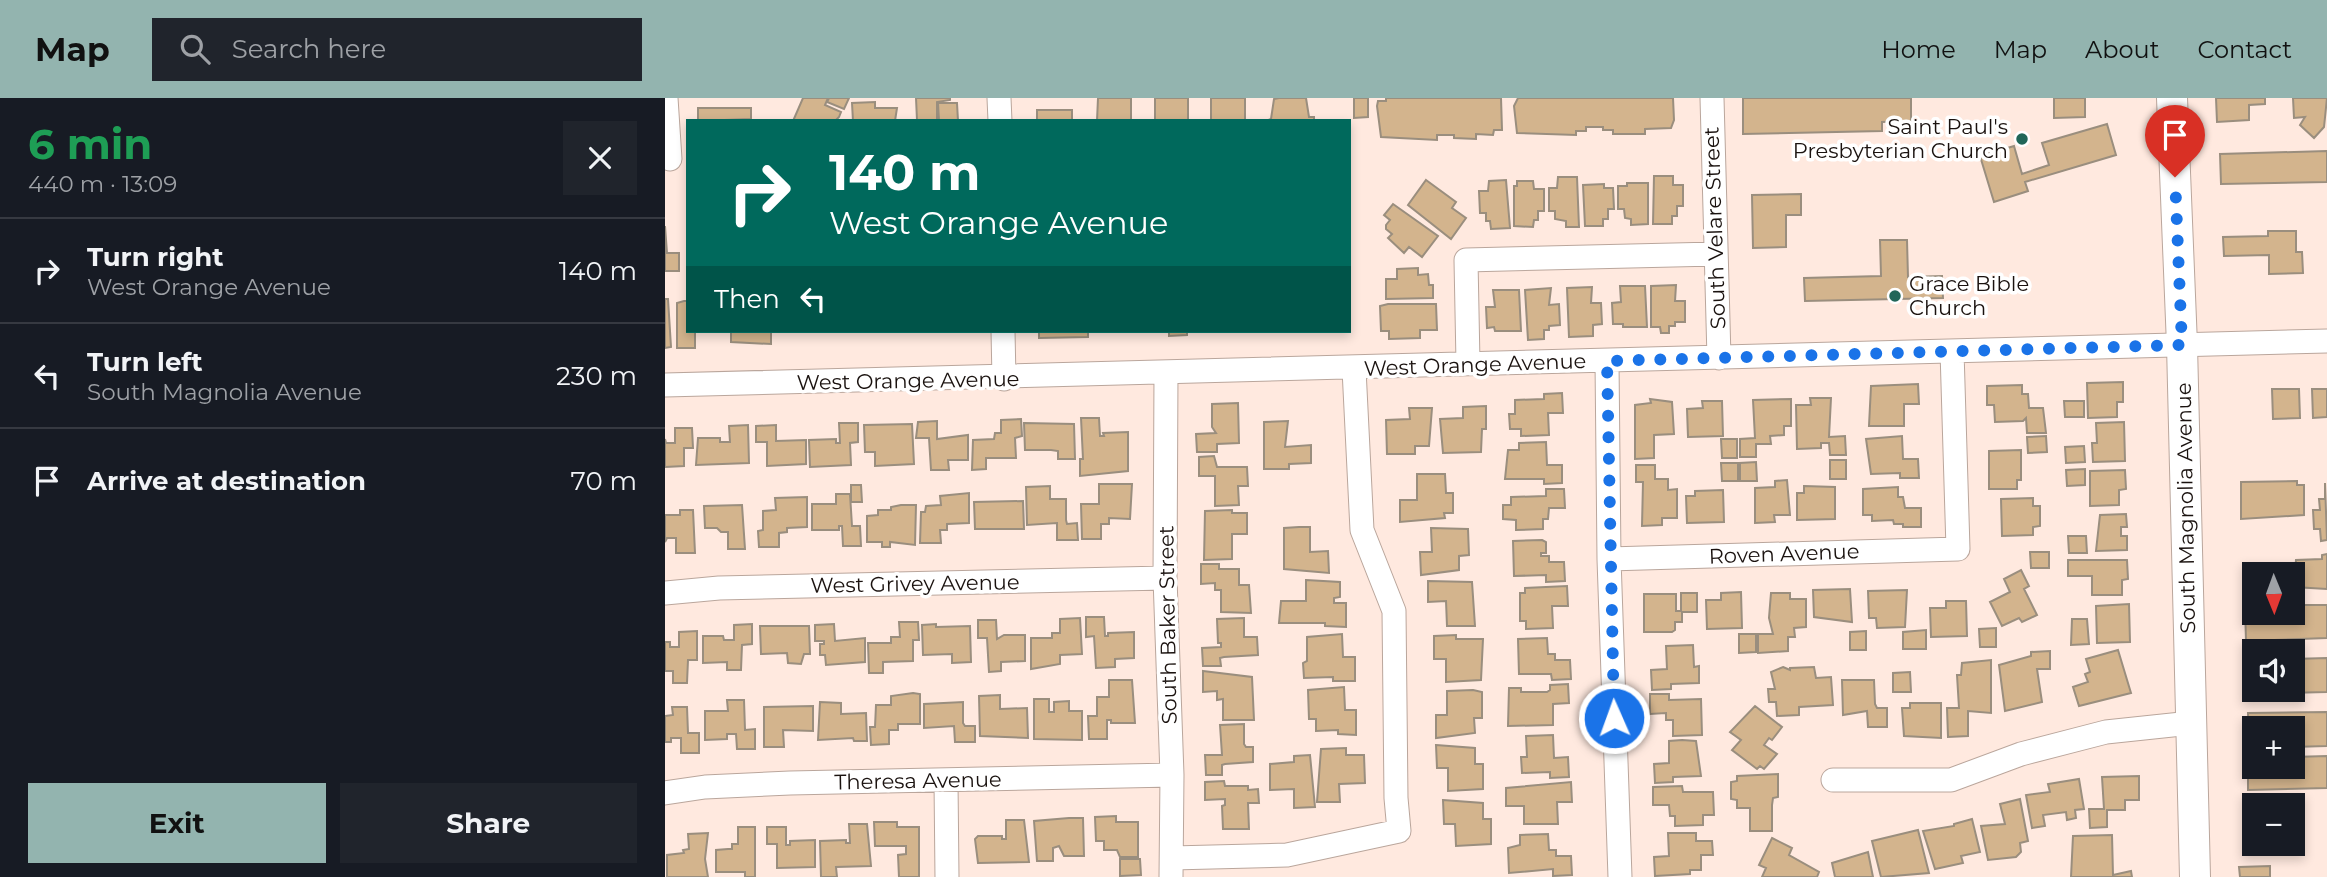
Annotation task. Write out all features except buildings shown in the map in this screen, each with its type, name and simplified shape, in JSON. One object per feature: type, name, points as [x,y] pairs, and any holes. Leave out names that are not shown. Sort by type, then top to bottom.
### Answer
[{"type":"main road","name":"South Magnolia Avenue","points":[[2172,98],[2182,345],[2195,877]]},
{"type":"street","points":[[666,98],[670,159]]},
{"type":"street","points":[[999,98],[1000,119]]},
{"type":"street","name":"South Velare Street","points":[[1711,98],[1719,358]]},
{"type":"street","points":[[1468,363],[1466,260],[1716,254]]},
{"type":"street","points":[[1003,333],[1004,379]]},
{"type":"street","name":"West Orange Avenue","points":[[665,386],[1004,379],[1468,363],[2327,341]]},
{"type":"street","name":"Roven Avenue","points":[[1609,559],[1958,549],[1952,351]]},
{"type":"street","points":[[1607,361],[1609,559],[1620,877]]},
{"type":"street","points":[[1172,868],[1287,855],[1399,831],[1396,798],[1394,611],[1362,530],[1354,369]]},
{"type":"street","name":"South Baker Street","points":[[1166,374],[1165,578],[1172,775],[1172,868]]},
{"type":"street","name":"West Grivey Avenue","points":[[665,593],[719,588],[1165,578]]},
{"type":"street","points":[[1833,780],[1951,780],[2021,754],[2106,732],[2191,723]]},
{"type":"street","name":"Theresa Avenue","points":[[665,793],[705,787],[765,784],[1172,775]]},
{"type":"street","points":[[946,781],[947,877]]},
{"type":"place","name":"Saint Paul's Presbyterian Church","points":[[2022,139]]},
{"type":"place","name":"Grace Bible Church","points":[[1895,296]]},
{"type":"route","points":[[1614,718],[1607,361],[2182,345],[2175,177]]}]
